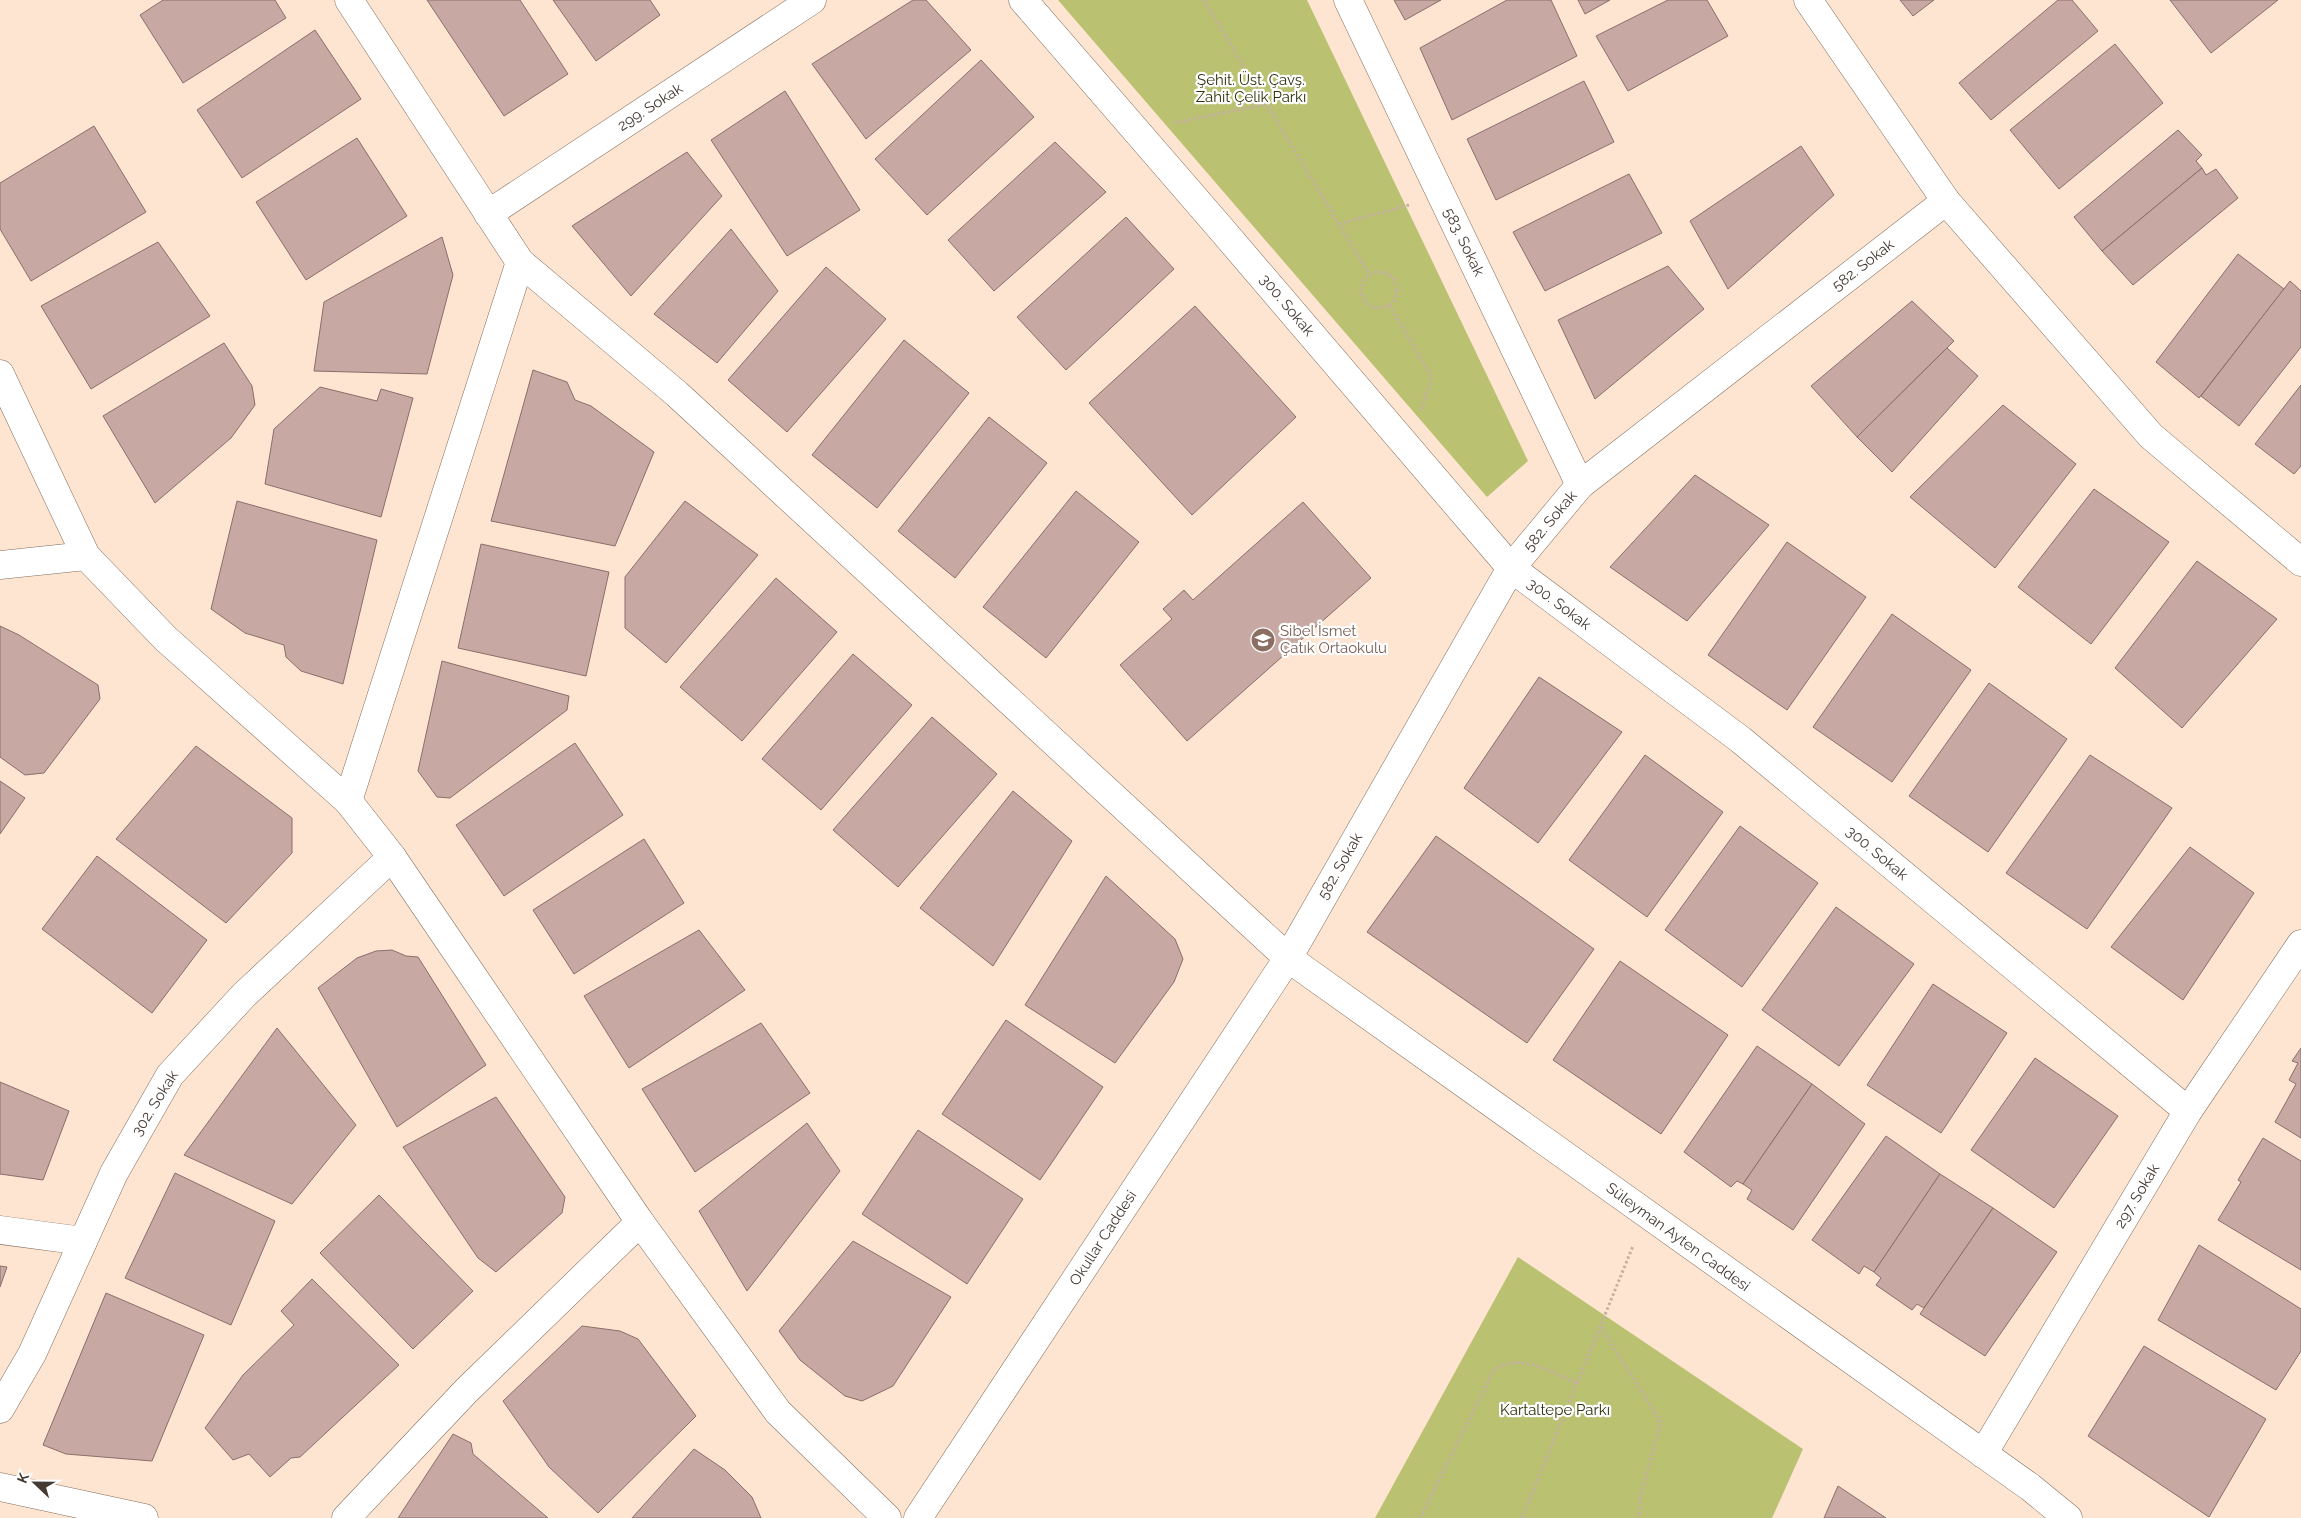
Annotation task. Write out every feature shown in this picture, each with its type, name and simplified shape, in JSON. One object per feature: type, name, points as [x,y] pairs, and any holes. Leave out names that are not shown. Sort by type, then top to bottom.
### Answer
[{"type":"street","name":"Süleyman Ayten Caddesi","points":[[349,0],[520,262],[677,394],[1288,958],[2030,1487],[2068,1518]]},
{"type":"street","name":"299. Sokak","points":[[488,214],[812,0]]},
{"type":"street","name":"300. Sokak","points":[[1022,0],[1511,568],[1741,740],[2188,1111]]},
{"type":"street","name":"583. Sokak","points":[[1348,0],[1580,485]]},
{"type":"street","points":[[1808,0],[1946,201],[2151,436],[2301,562]]},
{"type":"street","name":"582. Sokak","points":[[1288,958],[1511,568],[1580,485],[1946,201]]},
{"type":"street","points":[[348,801],[520,262]]},
{"type":"street","points":[[0,374],[86,556],[166,638],[348,801],[392,857],[640,1222],[778,1412],[887,1518]]},
{"type":"street","points":[[0,565],[86,556]]},
{"type":"street","name":"302. Sokak","points":[[0,1409],[32,1354],[114,1173],[170,1075],[244,995],[392,857]]},
{"type":"street","name":"297. Sokak","points":[[1983,1454],[2188,1111],[2301,944]]},
{"type":"street","name":"Okullar Caddesi","points":[[918,1518],[1288,958]]},
{"type":"street","points":[[346,1518],[466,1391],[640,1222]]},
{"type":"street","points":[[0,1230],[83,1241]]},
{"type":"street","points":[[0,1488],[144,1518]]},
{"type":"path","points":[[1204,0],[1369,274]]},
{"type":"path","points":[[1136,131],[1267,104]]},
{"type":"path","points":[[1339,224],[1442,196]]},
{"type":"path","points":[[1382,272],[1393,278],[1396,283],[1396,296],[1389,306],[1383,308],[1372,307],[1363,300],[1360,288],[1369,274],[1382,272]]},
{"type":"path","points":[[1389,306],[1432,377],[1409,448]]},
{"type":"path","points":[[1522,1518],[1646,1214]]},
{"type":"path","points":[[1600,1326],[1661,1422],[1641,1494],[1639,1518]]},
{"type":"path","points":[[1420,1518],[1494,1370],[1504,1364],[1530,1364],[1577,1382]]},
{"type":"green space","name":"Şehit. Üst. Çavş. Zahit Çelik Parkı","points":[[1058,0],[1307,0],[1528,461],[1487,497]]},
{"type":"green space","name":"Kartaltepe Parkı","points":[[1518,1257],[1803,1449],[1772,1518],[1375,1518]]},
{"type":"building","points":[[163,0],[275,0],[286,18],[183,83],[140,15]]},
{"type":"building","points":[[427,0],[520,0],[568,74],[504,116]]},
{"type":"building","points":[[553,0],[650,0],[660,15],[596,61]]},
{"type":"building","points":[[913,0],[926,0],[971,50],[866,139],[812,64]]},
{"type":"building","points":[[1394,0],[1441,0],[1405,20]]},
{"type":"building","points":[[1507,0],[1551,0],[1577,56],[1452,120],[1420,48]]},
{"type":"building","points":[[1578,0],[1610,0],[1585,14]]},
{"type":"building","points":[[1668,0],[1707,0],[1728,36],[1628,91],[1596,36]]},
{"type":"building","points":[[1900,0],[1934,0],[1913,16]]},
{"type":"building","points":[[2058,0],[2072,0],[2098,31],[1991,120],[1959,83]]},
{"type":"building","points":[[2170,0],[2278,0],[2211,53]]},
{"type":"building","points":[[315,30],[361,99],[242,178],[197,110]]},
{"type":"building","points":[[2115,44],[2163,103],[2059,189],[2010,130]]},
{"type":"building","points":[[981,60],[1034,117],[927,215],[875,159]]},
{"type":"building","points":[[1584,81],[1614,142],[1496,200],[1467,139]]},
{"type":"building","points":[[785,91],[860,210],[787,256],[711,140]]},
{"type":"building","points":[[94,126],[146,212],[31,281],[0,229],[0,183]]},
{"type":"building","points":[[2178,130],[2202,155],[2196,161],[2202,168],[2102,251],[2074,217]]},
{"type":"building","points":[[357,138],[407,216],[306,280],[256,202]]},
{"type":"building","points":[[1055,142],[1106,192],[994,291],[948,240]]},
{"type":"building","points":[[1801,146],[1834,195],[1728,289],[1690,221]]},
{"type":"building","points":[[687,152],[722,196],[631,296],[572,226]]},
{"type":"building","points":[[2202,168],[2206,175],[2216,169],[2238,198],[2133,285],[2102,251]]},
{"type":"building","points":[[1629,174],[1662,233],[1545,291],[1513,232]]},
{"type":"building","points":[[1126,217],[1174,269],[1066,370],[1017,317]]},
{"type":"building","points":[[731,229],[778,291],[717,363],[654,314]]},
{"type":"building","points":[[442,237],[453,275],[427,374],[314,371],[324,302]]},
{"type":"building","points":[[158,242],[210,316],[91,389],[41,306]]},
{"type":"building","points":[[2238,254],[2284,289],[2199,398],[2156,362]]},
{"type":"building","points":[[1668,266],[1704,309],[1595,399],[1558,320]]},
{"type":"building","points":[[826,267],[886,319],[787,432],[728,380]]},
{"type":"building","points":[[2290,281],[2301,291],[2301,347],[2239,426],[2201,396]]},
{"type":"building","points":[[1912,301],[1954,341],[1857,437],[1811,386]]},
{"type":"building","points":[[1195,306],[1296,417],[1192,515],[1089,403]]},
{"type":"building","points":[[904,340],[969,393],[877,508],[812,455]]},
{"type":"building","points":[[224,343],[252,386],[255,405],[231,438],[155,503],[103,416]]},
{"type":"building","points":[[1947,348],[1978,376],[1892,472],[1857,437]]},
{"type":"building","points":[[533,370],[567,382],[575,400],[591,406],[654,452],[615,546],[491,521]]},
{"type":"building","points":[[2301,385],[2301,466],[2294,474],[2255,444]]},
{"type":"building","points":[[320,387],[377,401],[381,389],[413,398],[381,517],[265,484],[274,429]]},
{"type":"building","points":[[2003,405],[2076,464],[1995,568],[1910,497]]},
{"type":"building","points":[[989,417],[1047,463],[955,578],[898,531]]},
{"type":"building","points":[[1695,475],[1769,525],[1687,621],[1610,567]]},
{"type":"building","points":[[2094,489],[2169,542],[2091,644],[2018,587]]},
{"type":"building","points":[[1076,491],[1139,542],[1046,658],[983,607]]},
{"type":"building","points":[[237,501],[377,540],[343,684],[301,671],[286,657],[284,645],[245,633],[211,609]]},
{"type":"building","points":[[685,501],[758,555],[666,663],[625,628],[625,577]]},
{"type":"building","points":[[1303,502],[1371,578],[1187,741],[1120,665],[1172,619],[1163,609],[1184,590],[1193,600]]},
{"type":"building","points":[[1787,542],[1866,597],[1787,710],[1708,655]]},
{"type":"building","points":[[481,544],[609,572],[586,676],[458,648]]},
{"type":"building","points":[[2197,561],[2277,619],[2182,728],[2115,668]]},
{"type":"building","points":[[776,578],[837,632],[742,741],[680,687]]},
{"type":"building","points":[[1892,614],[1971,670],[1892,782],[1813,727]]},
{"type":"building","points":[[0,626],[19,635],[98,685],[100,699],[44,773],[25,775],[0,757]]},
{"type":"building","points":[[853,654],[912,705],[821,810],[762,759]]},
{"type":"building","points":[[442,661],[569,696],[567,710],[450,798],[437,797],[418,771]]},
{"type":"building","points":[[1539,677],[1622,732],[1538,843],[1464,788]]},
{"type":"building","points":[[1989,683],[2067,739],[1988,852],[1909,796]]},
{"type":"building","points":[[932,717],[997,774],[898,887],[833,830]]},
{"type":"building","points":[[575,743],[623,815],[504,896],[456,825]]},
{"type":"building","points":[[196,746],[292,818],[292,853],[226,923],[116,839]]},
{"type":"building","points":[[1645,755],[1723,812],[1647,917],[1569,860]]},
{"type":"building","points":[[2090,755],[2172,808],[2087,929],[2006,873]]},
{"type":"building","points":[[0,781],[25,798],[0,834]]},
{"type":"building","points":[[1013,791],[1072,841],[993,966],[920,908]]},
{"type":"building","points":[[1740,826],[1818,883],[1742,987],[1665,930]]},
{"type":"building","points":[[1436,836],[1594,949],[1527,1043],[1367,932]]},
{"type":"building","points":[[644,839],[684,903],[574,974],[533,910]]},
{"type":"building","points":[[2190,847],[2254,893],[2183,1000],[2111,947]]},
{"type":"building","points":[[97,856],[207,940],[152,1013],[42,929]]},
{"type":"building","points":[[1106,876],[1175,939],[1183,959],[1174,982],[1115,1063],[1025,1005]]},
{"type":"building","points":[[1836,907],[1914,964],[1839,1066],[1762,1010]]},
{"type":"building","points":[[699,930],[745,990],[629,1068],[584,996]]},
{"type":"building","points":[[392,950],[406,956],[418,957],[486,1065],[397,1127],[318,988],[357,958],[376,951]]},
{"type":"building","points":[[1620,961],[1728,1035],[1661,1134],[1553,1060]]},
{"type":"building","points":[[1933,984],[2007,1033],[1941,1133],[1867,1085]]},
{"type":"building","points":[[1006,1020],[1103,1087],[1040,1180],[942,1114]]},
{"type":"building","points":[[761,1023],[810,1093],[695,1172],[642,1089]]},
{"type":"building","points":[[277,1028],[356,1125],[292,1204],[184,1155]]},
{"type":"building","points":[[1757,1046],[1812,1084],[1743,1184],[1737,1181],[1731,1187],[1684,1152]]},
{"type":"building","points":[[2301,1048],[2301,1138],[2275,1122],[2296,1084],[2289,1080],[2298,1063],[2292,1061]]},
{"type":"building","points":[[2035,1058],[2118,1116],[2054,1208],[1971,1150]]},
{"type":"building","points":[[0,1082],[69,1111],[43,1180],[0,1174]]},
{"type":"building","points":[[1812,1084],[1865,1124],[1793,1230],[1747,1199],[1752,1190],[1743,1184]]},
{"type":"building","points":[[496,1097],[565,1197],[562,1213],[496,1272],[478,1258],[403,1147]]},
{"type":"building","points":[[807,1123],[840,1171],[747,1291],[699,1211]]},
{"type":"building","points":[[918,1130],[1023,1199],[967,1284],[862,1214]]},
{"type":"building","points":[[1886,1136],[1940,1174],[1874,1272],[1864,1266],[1859,1274],[1812,1240]]},
{"type":"building","points":[[2263,1138],[2301,1161],[2301,1270],[2218,1220],[2241,1182],[2238,1180]]},
{"type":"building","points":[[175,1173],[275,1221],[231,1325],[125,1278]]},
{"type":"building","points":[[1940,1174],[1993,1208],[1924,1308],[1917,1304],[1912,1310],[1876,1285],[1881,1278],[1874,1272]]},
{"type":"building","points":[[379,1195],[473,1291],[413,1349],[320,1253]]},
{"type":"building","points":[[1993,1208],[2057,1252],[1985,1356],[1920,1314]]},
{"type":"building","points":[[853,1241],[951,1297],[893,1386],[862,1401],[845,1396],[800,1360],[779,1331]]},
{"type":"building","points":[[2199,1245],[2301,1309],[2301,1351],[2276,1390],[2158,1320]]},
{"type":"building","points":[[0,1266],[7,1267],[0,1287]]},
{"type":"building","points":[[312,1279],[399,1365],[300,1457],[291,1458],[270,1477],[249,1454],[233,1460],[205,1428],[243,1375],[294,1325],[281,1311]]},
{"type":"building","points":[[106,1293],[204,1335],[152,1461],[66,1454],[43,1445]]},
{"type":"building","points":[[582,1326],[620,1331],[638,1339],[696,1416],[598,1513],[549,1467],[503,1401]]},
{"type":"building","points":[[2144,1346],[2266,1419],[2209,1517],[2088,1436]]},
{"type":"building","points":[[453,1434],[471,1443],[473,1454],[548,1518],[398,1518]]},
{"type":"building","points":[[694,1449],[725,1470],[752,1497],[761,1518],[632,1518]]},
{"type":"building","points":[[1838,1486],[1886,1518],[1824,1518]]},
{"type":"place","name":"Sibel İsmet Çatık Ortaokulu","points":[[1263,640]]}]
